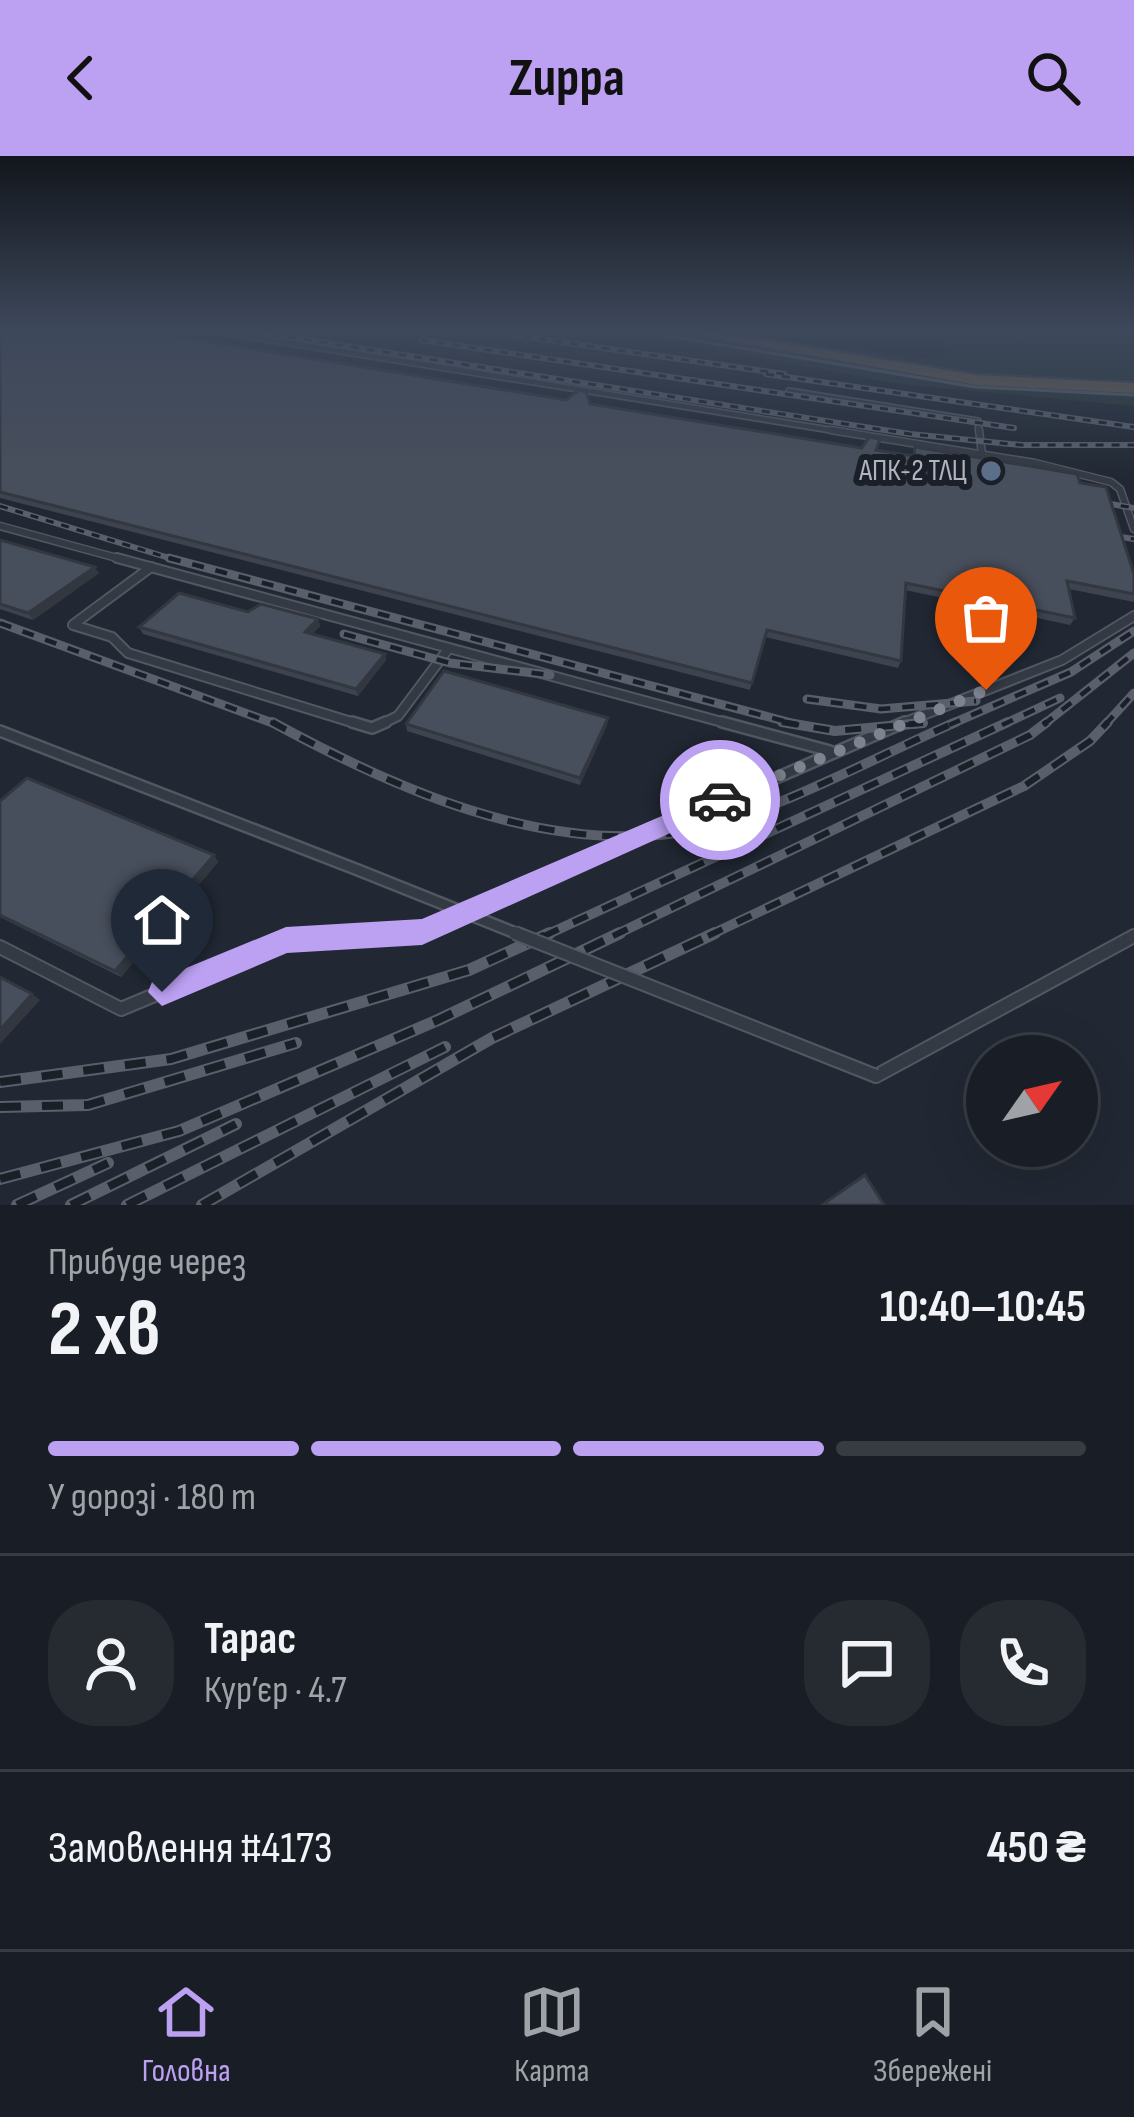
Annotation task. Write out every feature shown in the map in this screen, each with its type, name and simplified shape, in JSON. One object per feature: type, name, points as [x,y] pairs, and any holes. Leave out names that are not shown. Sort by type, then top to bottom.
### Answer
[{"type":"highway","points":[[996,381],[1134,388]]},
{"type":"lane","points":[[527,381],[982,454],[1112,482],[1120,489],[1134,529]]},
{"type":"lane","points":[[789,391],[978,421],[982,454]]},
{"type":"lane","points":[[0,526],[831,751]]},
{"type":"lane","points":[[151,567],[73,625],[112,637],[128,653],[362,727],[398,716],[449,648]]},
{"type":"lane","points":[[0,947],[121,1009],[286,940],[422,932],[831,751],[1062,660],[1134,616]]},
{"type":"lane","points":[[0,731],[876,1076],[1134,936]]},
{"type":"shaded area","points":[[883,381],[996,381],[1134,390],[1134,406]]},
{"type":"building","points":[[0,381],[449,381],[566,400],[579,390],[586,392],[590,404],[862,448],[869,437],[880,439],[876,450],[914,456],[915,447],[1077,474],[1080,483],[1106,487],[1134,574],[1134,594],[1067,581],[1075,618],[906,583],[901,661],[767,630],[752,683],[0,492]]},
{"type":"building","points":[[0,540],[95,567],[28,613],[0,604]]},
{"type":"building","points":[[179,593],[248,612],[261,604],[318,619],[305,632],[385,654],[356,689],[139,627]]},
{"type":"building","points":[[444,671],[608,718],[580,778],[406,724]]},
{"type":"building","points":[[27,778],[214,855],[115,971],[0,915],[0,801]]},
{"type":"building","points":[[0,977],[32,994],[0,1030]]},
{"type":"building","points":[[865,1175],[884,1205],[822,1205]]},
{"type":"tram line","points":[[939,381],[1134,395]]},
{"type":"railway","points":[[570,381],[910,434],[1021,445],[1134,445]]},
{"type":"railway","points":[[697,381],[1014,428]]},
{"type":"railway","points":[[814,381],[1134,427]]},
{"type":"railway","points":[[1105,503],[1134,508]]},
{"type":"railway","points":[[0,506],[171,558]]},
{"type":"railway","points":[[1115,536],[1134,539]]},
{"type":"railway","points":[[171,558],[798,725]]},
{"type":"railway","points":[[171,558],[179,561]]},
{"type":"railway","points":[[0,623],[277,725]]},
{"type":"railway","points":[[949,725],[1071,672],[1134,631]]},
{"type":"railway","points":[[344,634],[450,663],[550,675]]},
{"type":"railway","points":[[1043,725],[1134,653]]},
{"type":"railway","points":[[1105,725],[1134,693]]},
{"type":"railway","points":[[1002,725],[1060,698]]},
{"type":"railway","points":[[807,699],[881,709],[976,701]]},
{"type":"railway","points":[[272,722],[277,725]]},
{"type":"railway","points":[[782,722],[798,725]]},
{"type":"railway","points":[[277,725],[367,770],[470,810],[576,833],[630,836],[683,832],[748,814],[956,722]]},
{"type":"railway","points":[[544,936],[1008,722]]},
{"type":"railway","points":[[613,936],[1030,735],[1047,722]]},
{"type":"railway","points":[[708,936],[1024,786],[1090,741],[1108,722]]},
{"type":"railway","points":[[798,725],[835,731],[923,723],[904,725]]},
{"type":"railway","points":[[0,1082],[171,1059],[469,970],[550,933]]},
{"type":"railway","points":[[0,1179],[179,1131],[438,1020],[620,933]]},
{"type":"railway","points":[[202,1205],[492,1038],[715,933]]},
{"type":"railway","points":[[0,1107],[88,1105],[296,1043]]},
{"type":"railway","points":[[127,1205],[445,1047]]},
{"type":"railway","points":[[71,1205],[236,1124]]},
{"type":"railway","points":[[17,1205],[108,1163]]},
{"type":"way so far","points":[[720,800],[986,690]]},
{"type":"place","name":"АПК-2 ТЛЦ","points":[[991,471]]},
{"type":"route","points":[[162,992],[286,940],[422,932],[720,800]]}]
